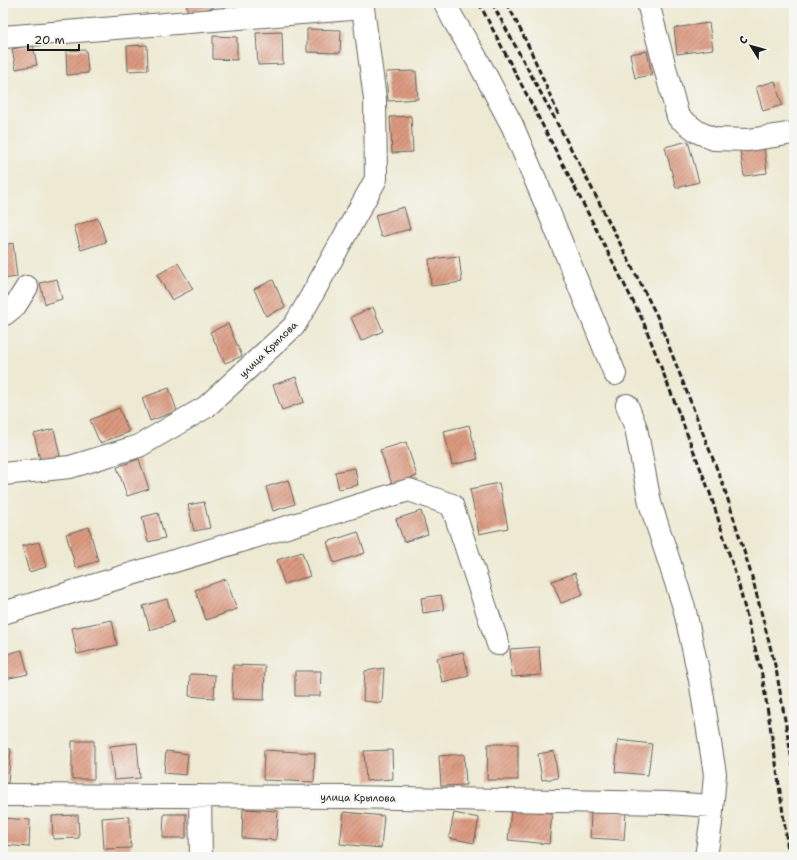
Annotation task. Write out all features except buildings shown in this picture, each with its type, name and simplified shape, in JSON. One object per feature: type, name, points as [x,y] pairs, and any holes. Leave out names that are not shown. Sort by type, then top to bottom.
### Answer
[{"type":"street","points":[[446,3],[452,18],[478,61],[512,125],[615,374]]},
{"type":"street","points":[[648,3],[678,117],[698,132],[714,139],[748,140],[794,134]]},
{"type":"street","points":[[3,37],[363,6]]},
{"type":"street","name":"улица Крылова","points":[[3,474],[70,467],[139,446],[206,407],[294,326],[376,179],[375,99],[363,6]]},
{"type":"street","points":[[3,314],[15,306],[27,287]]},
{"type":"street","points":[[627,405],[636,428],[650,503],[684,607],[698,673],[715,774],[706,857]]},
{"type":"street","points":[[3,613],[409,490],[452,505],[498,644]]},
{"type":"street","name":"улица Крылова","points":[[3,795],[356,797],[668,803],[712,806]]},
{"type":"street","points":[[200,796],[201,857]]},
{"type":"railway","points":[[479,3],[643,321],[710,493],[738,582],[762,675],[789,857]]},
{"type":"railway","points":[[492,3],[582,169],[657,316],[724,487],[752,577],[776,669],[794,771]]},
{"type":"railway","points":[[507,3],[530,49],[559,116]]}]
